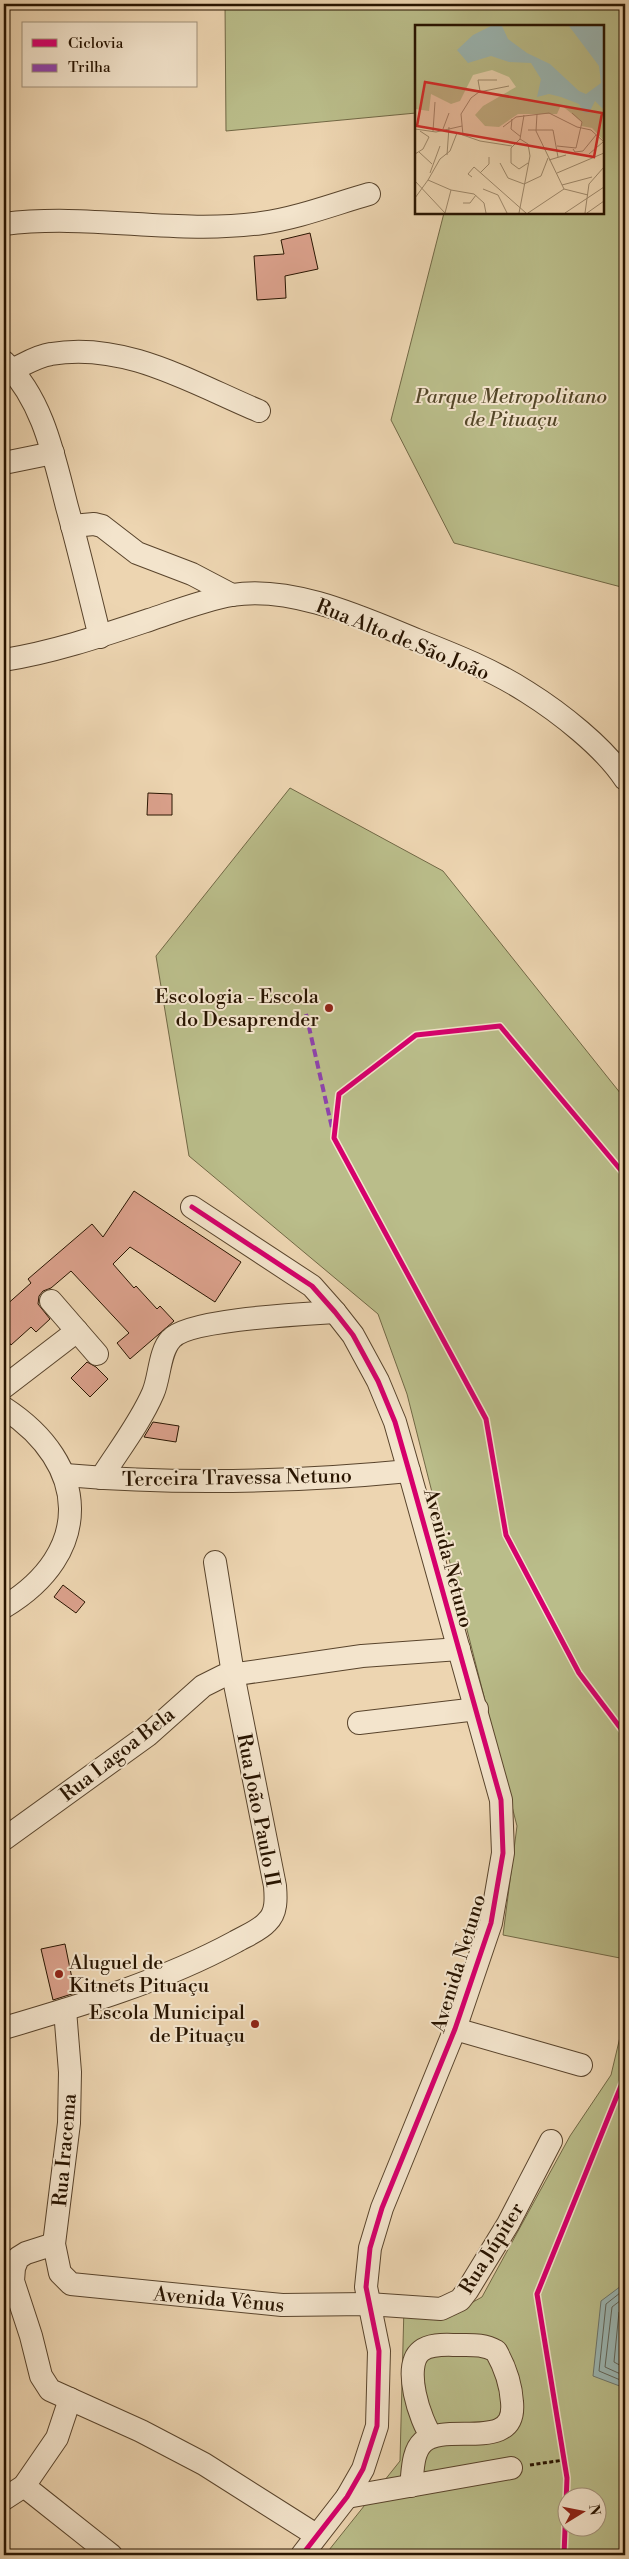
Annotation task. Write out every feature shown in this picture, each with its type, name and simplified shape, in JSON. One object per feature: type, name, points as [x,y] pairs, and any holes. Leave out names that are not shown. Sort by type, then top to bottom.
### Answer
[{"type":"street","points":[[4,224],[68,220],[192,226],[263,223],[369,194]]},
{"type":"street","points":[[100,637],[53,453],[33,401],[8,366],[51,354],[103,352],[148,364],[259,411]]},
{"type":"street","points":[[4,463],[53,453]]},
{"type":"street","points":[[72,526],[94,524],[102,526],[137,553],[192,574],[232,595]]},
{"type":"street","name":"Rua Alto de São João","points":[[4,660],[38,654],[100,637],[232,595],[270,594],[306,601],[395,631],[461,658],[527,692],[602,751],[625,778]]},
{"type":"street","name":"Avenida Netuno","points":[[192,1207],[312,1286],[336,1312],[353,1335],[378,1381],[410,1471],[501,1800],[503,1854],[491,1923],[455,2029],[376,2226],[367,2267],[366,2286],[368,2304],[378,2351],[377,2426],[363,2469],[347,2496],[302,2555]]},
{"type":"street","points":[[51,1301],[97,1354]]},
{"type":"street","points":[[101,1478],[153,1393],[170,1340],[178,1332],[215,1324],[275,1316],[336,1312]]},
{"type":"street","points":[[4,1387],[77,1331]]},
{"type":"street","points":[[4,1408],[33,1431],[49,1450],[65,1475],[71,1518],[65,1542],[53,1564],[20,1597],[4,1607]]},
{"type":"street","name":"Terceira Travessa Netuno","points":[[65,1475],[101,1478],[228,1480],[364,1475],[410,1471]]},
{"type":"street","name":"Rua João Paulo II","points":[[4,2028],[65,2010],[148,1981],[220,1950],[260,1928],[273,1914],[276,1899],[275,1886],[233,1674],[215,1562]]},
{"type":"street","name":"Rua Lagoa Bela","points":[[4,1839],[148,1735],[203,1686],[223,1676],[362,1656],[459,1649]]},
{"type":"street","points":[[358,1723],[477,1709]]},
{"type":"street","name":"Rua Iracema","points":[[65,2010],[70,2072],[69,2123],[54,2244],[60,2273],[70,2284]]},
{"type":"street","points":[[455,2029],[581,2065]]},
{"type":"street","name":"Rua Júpiter","points":[[368,2304],[441,2308],[460,2300],[508,2224],[552,2141]]},
{"type":"street","points":[[54,2244],[26,2253],[18,2258],[14,2268],[13,2282],[31,2336],[41,2376],[50,2390],[141,2431],[204,2464],[316,2535]]},
{"type":"street","name":"Avenida Vênus","points":[[70,2284],[282,2305],[368,2304]]},
{"type":"street","points":[[411,2486],[416,2451],[422,2442],[432,2437],[488,2433],[507,2426],[513,2410],[512,2399],[505,2371],[496,2351],[480,2346],[441,2345],[421,2351],[415,2358],[413,2371],[416,2403],[424,2426],[432,2437]]},
{"type":"street","points":[[4,2499],[24,2486],[56,2438],[70,2399]]},
{"type":"street","points":[[347,2496],[511,2468]]},
{"type":"street","points":[[24,2486],[111,2555]]},
{"type":"path","points":[[563,2451],[566,2469]]},
{"type":"path","points":[[511,2468],[564,2460]]},
{"type":"green space","name":"Parque Metropolitano de Pituaçu","points":[[225,4],[625,4],[625,588],[454,543],[391,420],[444,214],[604,214],[604,25],[415,25],[415,113],[226,131]]},
{"type":"green space","points":[[290,788],[443,871],[625,1099],[625,1959],[503,1935],[517,1826],[407,1394],[378,1314],[189,1156],[156,956]]},
{"type":"green space","points":[[625,2016],[625,2555],[325,2555],[400,2461],[404,2306],[453,2313],[482,2297],[570,2136],[611,2075]]},
{"type":"water","points":[[625,2283],[625,2388],[593,2376],[601,2301]]},
{"type":"building","points":[[310,233],[318,269],[285,276],[286,298],[257,300],[254,256],[284,254],[281,240]]},
{"type":"building","points":[[148,793],[172,794],[172,815],[147,815]]},
{"type":"building","points":[[134,1191],[241,1262],[215,1302],[130,1247],[113,1264],[134,1288],[136,1286],[157,1309],[160,1306],[174,1321],[130,1359],[117,1343],[129,1333],[71,1271],[39,1296],[38,1304],[50,1319],[36,1332],[31,1327],[11,1345],[4,1336],[4,1307],[31,1283],[28,1279],[92,1224],[103,1237]]},
{"type":"building","points":[[87,1362],[96,1367],[108,1379],[90,1397],[71,1378]]},
{"type":"building","points":[[153,1422],[179,1426],[176,1442],[144,1437]]},
{"type":"building","points":[[63,1585],[85,1602],[76,1613],[54,1597]]},
{"type":"building","name":"Aluguel de Kitnets Pituaçu","points":[[65,1944],[75,1993],[53,2000],[41,1949]]},
{"type":"marked path","points":[[306,1014],[332,1128]]},
{"type":"cycle path","points":[[625,1175],[500,1026],[416,1035],[339,1094],[334,1138],[486,1419],[506,1535],[579,1673],[625,1734]]},
{"type":"cycle path","points":[[192,1207],[312,1286],[353,1335],[378,1381],[395,1422],[501,1800],[503,1853],[491,1923],[455,2029],[382,2208],[370,2248],[366,2287],[379,2351],[377,2426],[363,2469],[347,2497],[302,2555]]},
{"type":"cycle path","points":[[564,2555],[567,2478],[537,2294],[625,2076]]},
{"type":"place","name":"Escologia - Escola do Desaprender","points":[[329,1008]]},
{"type":"place","name":"Aluguel de Kitnets Pituaçu","points":[[59,1974]]},
{"type":"place","name":"Escola Municipal de Pituaçu","points":[[255,2024]]}]
